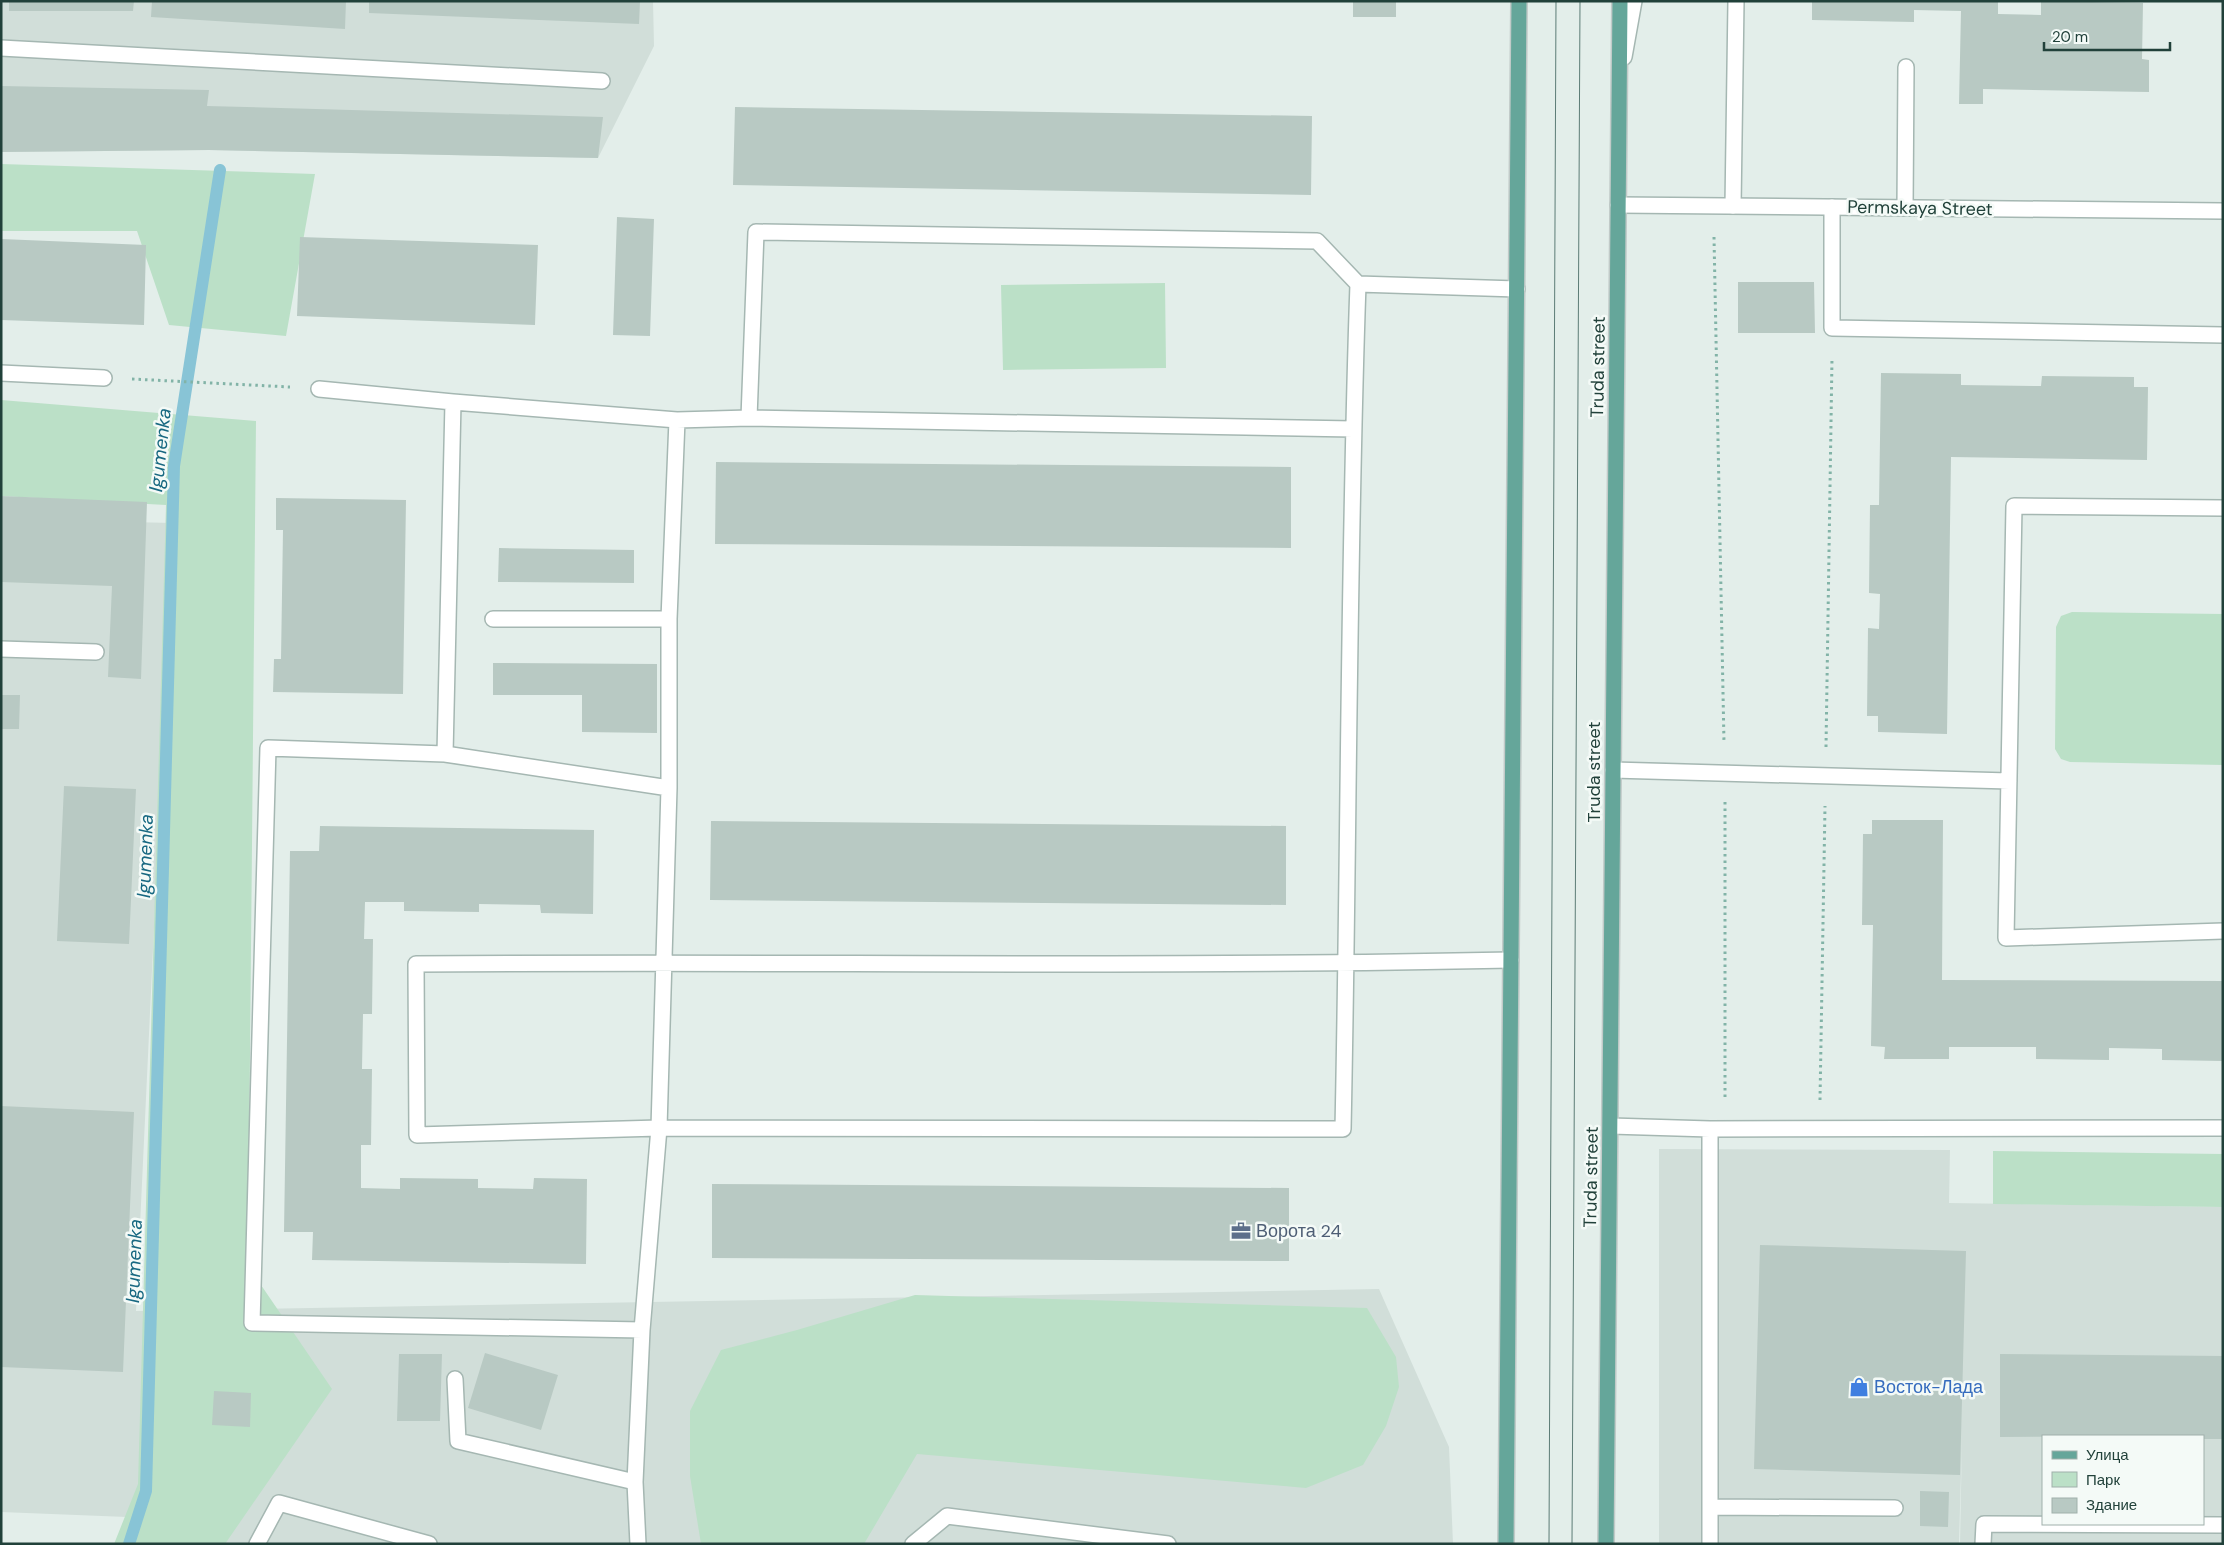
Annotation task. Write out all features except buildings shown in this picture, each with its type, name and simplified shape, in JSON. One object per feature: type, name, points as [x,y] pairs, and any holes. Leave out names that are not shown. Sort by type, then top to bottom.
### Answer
[{"type":"main road","points":[[1506,1544],[1519,1]]},
{"type":"main road","name":"Truda street","points":[[1606,1544],[1620,1]]},
{"type":"street","points":[[1619,86],[1634,1]]},
{"type":"street","points":[[1733,206],[1736,1]]},
{"type":"street","points":[[1,48],[602,81]]},
{"type":"street","points":[[1905,208],[1906,67]]},
{"type":"street","name":"Permskaya Street","points":[[1618,205],[2223,211]]},
{"type":"street","points":[[1832,207],[1832,328],[2223,335]]},
{"type":"street","points":[[749,418],[756,232],[1317,241],[1358,284],[1517,289]]},
{"type":"street","points":[[1358,284],[1353,428],[1347,964],[1343,1129],[659,1128],[417,1135],[416,964],[662,962],[1347,964],[1511,960]]},
{"type":"street","points":[[1,373],[104,378]]},
{"type":"street","points":[[320,389],[677,420],[749,418],[1353,428]]},
{"type":"street","points":[[445,754],[453,402]]},
{"type":"street","points":[[638,1544],[635,1482],[642,1330],[659,1128],[662,962],[669,788],[668,619],[677,420]]},
{"type":"street","points":[[2223,508],[2014,506],[2006,938],[2223,931]]},
{"type":"street","points":[[493,619],[668,619]]},
{"type":"street","points":[[1,649],[96,652]]},
{"type":"street","points":[[642,1330],[252,1323],[268,748],[445,754],[669,788]]},
{"type":"street","points":[[1613,770],[2009,781]]},
{"type":"street","points":[[1611,1126],[1718,1128],[2223,1128]]},
{"type":"street","points":[[1710,1544],[1718,1128]]},
{"type":"street","points":[[455,1379],[458,1441],[635,1482]]},
{"type":"street","points":[[257,1544],[279,1503],[429,1544]]},
{"type":"street","points":[[1710,1507],[1895,1508]]},
{"type":"street","points":[[913,1544],[948,1516],[1168,1544]]},
{"type":"street","points":[[1983,1544],[1984,1524],[2042,1524]]},
{"type":"street","points":[[2204,1525],[2223,1525]]},
{"type":"path","points":[[1713,206],[1725,773],[1718,1128]]},
{"type":"path","points":[[1820,1128],[1832,328]]},
{"type":"path","points":[[159,380],[320,389]]},
{"type":"shaded area","points":[[1,1],[653,1],[654,46],[598,158],[209,150],[1,152]]},
{"type":"shaded area","points":[[1,519],[173,523],[136,1311],[1379,1289],[1449,1447],[1453,1544],[138,1544],[127,1517],[1,1512]]},
{"type":"shaded area","points":[[1659,1149],[1950,1150],[1949,1203],[2223,1207],[2223,1544],[1960,1544],[1962,1437],[1959,1544],[1659,1544]]},
{"type":"green space","points":[[1,164],[315,174],[286,336],[169,325],[137,231],[1,231]]},
{"type":"green space","points":[[1165,283],[1166,368],[1003,370],[1001,285]]},
{"type":"green space","points":[[1,400],[256,421],[248,1266],[332,1389],[225,1544],[114,1544],[138,1484],[166,505],[1,496]]},
{"type":"green space","points":[[2072,612],[2223,614],[2223,765],[2070,762],[2061,759],[2055,749],[2056,627],[2061,616]]},
{"type":"green space","points":[[1993,1151],[2223,1154],[2223,1207],[1993,1204]]},
{"type":"green space","points":[[915,1295],[1367,1308],[1396,1357],[1399,1387],[1386,1426],[1363,1465],[1306,1488],[917,1454],[864,1544],[701,1544],[690,1476],[690,1411],[721,1350]]},
{"type":"waterway","name":"Igumenka","points":[[129,1544],[146,1491],[174,466],[220,170]]},
{"type":"tram line","points":[[1549,1544],[1556,1]]},
{"type":"tram line","points":[[1572,1544],[1580,1]]},
{"type":"place","name":"Ворота 24","points":[[1241,1231]]},
{"type":"place","name":"Восток-Лада","points":[[1859,1387]]}]
